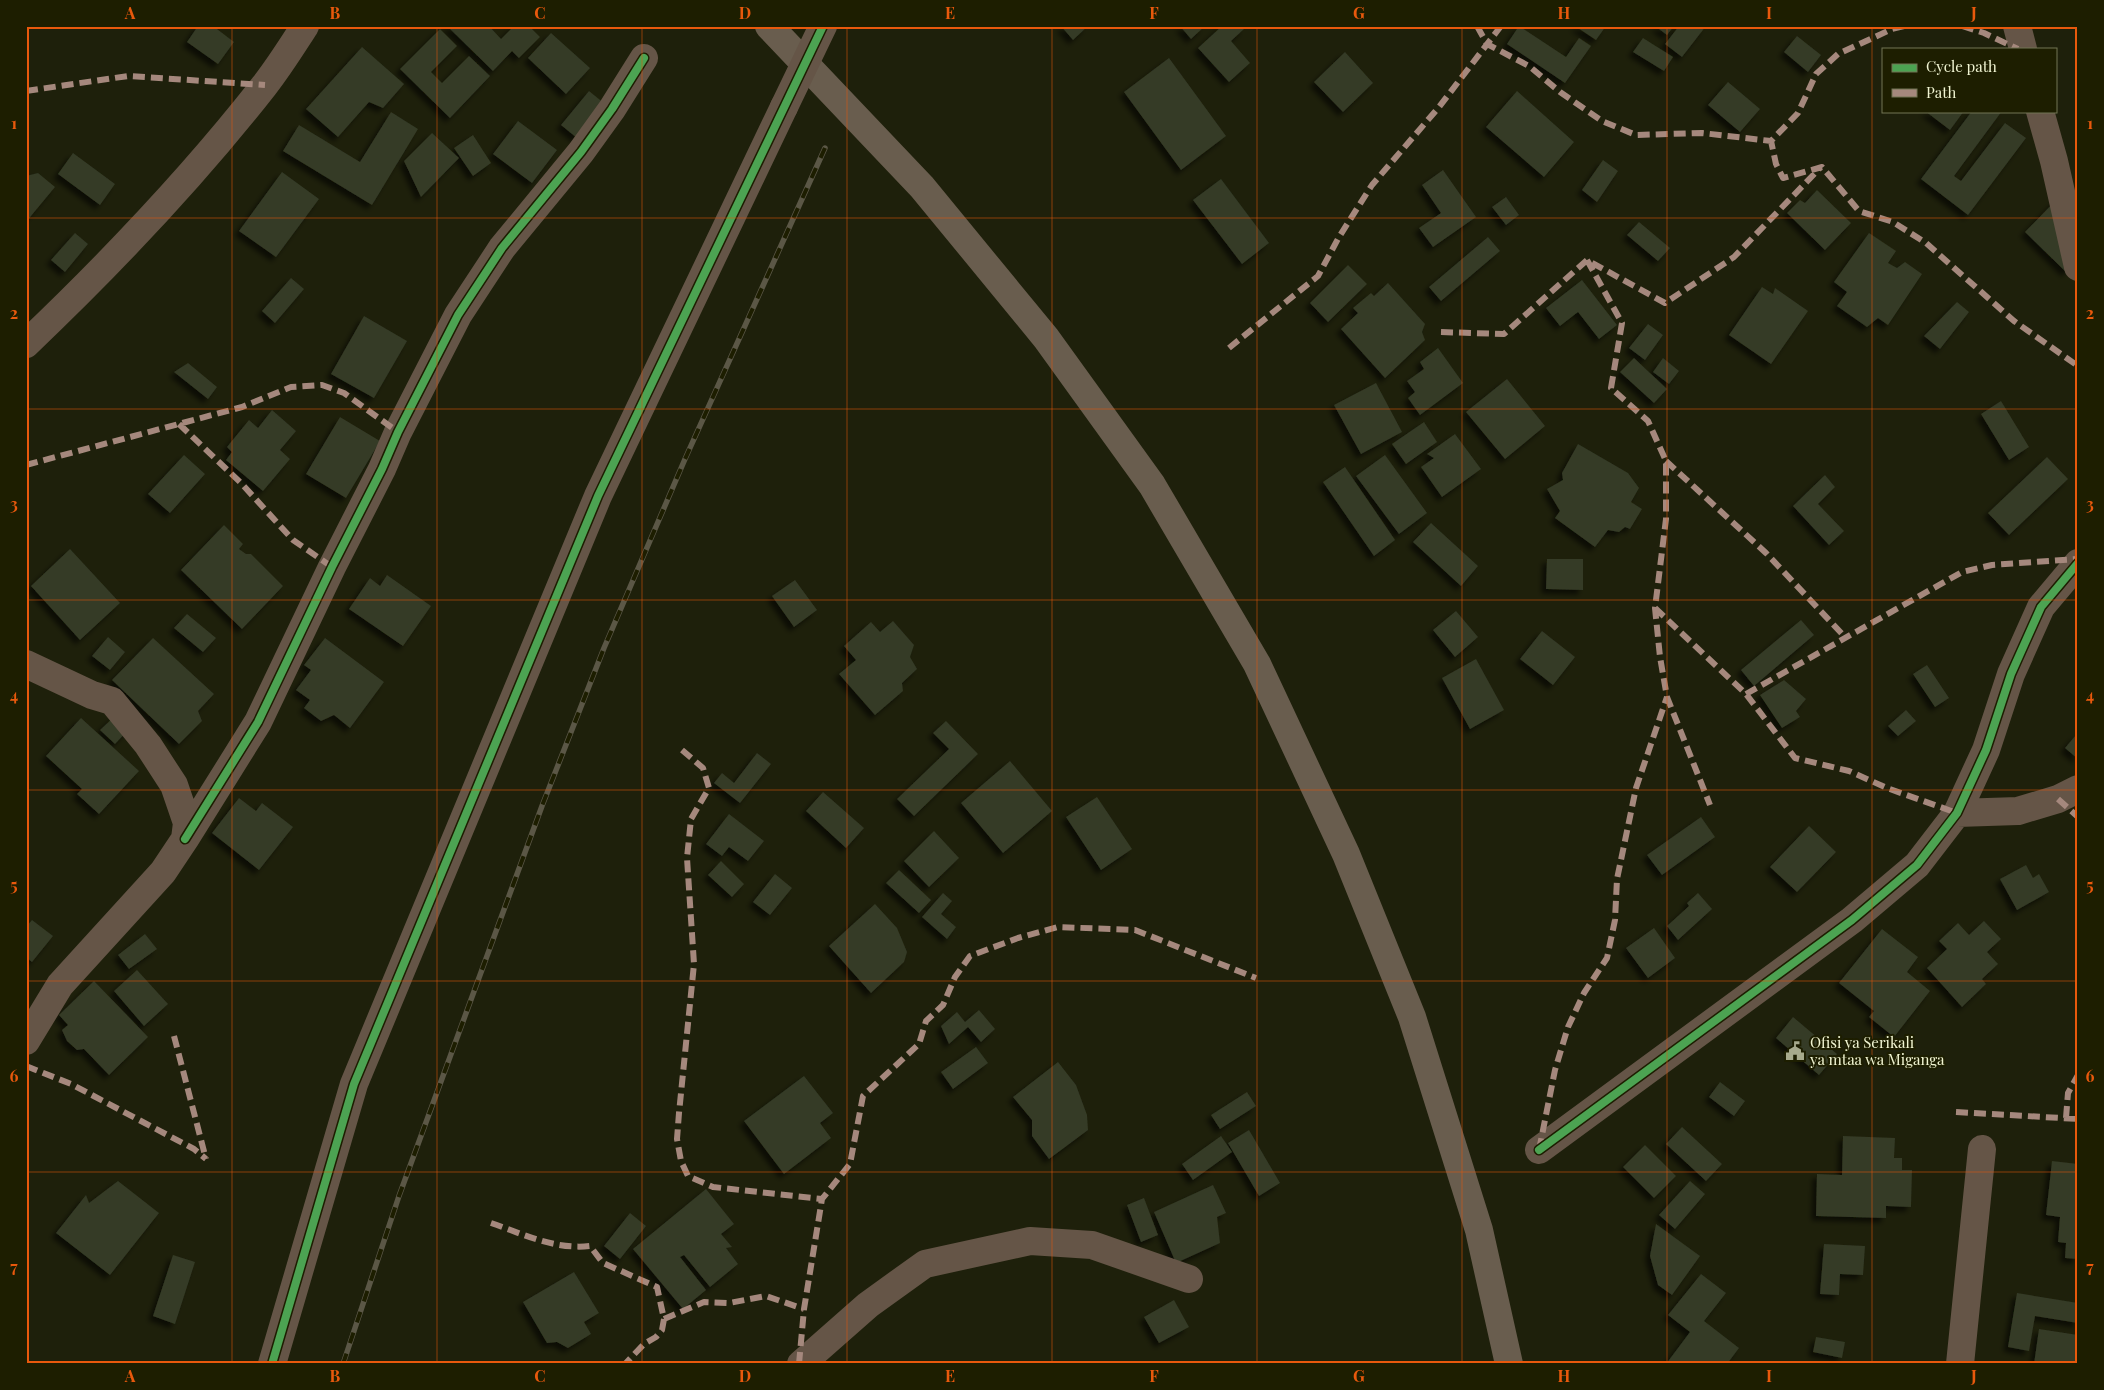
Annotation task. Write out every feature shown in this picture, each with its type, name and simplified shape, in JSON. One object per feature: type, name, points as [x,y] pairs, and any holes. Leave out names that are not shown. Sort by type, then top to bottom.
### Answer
[{"type":"highway","points":[[769,26],[922,187],[1046,338],[1152,485],[1257,664],[1346,854],[1412,1016],[1479,1230],[1509,1364]]},
{"type":"street","points":[[26,344],[85,288],[172,196],[265,85],[305,26]]},
{"type":"street","points":[[272,1364],[354,1084],[598,496],[823,26]]},
{"type":"street","points":[[2017,26],[2023,48]]},
{"type":"street","points":[[26,1041],[60,985],[163,872],[258,722],[332,567],[382,469],[398,432],[458,314],[502,248],[581,152],[612,109],[644,58]]},
{"type":"street","points":[[2040,112],[2078,267]]},
{"type":"street","points":[[1538,1150],[1852,920],[1917,865],[1957,813],[1986,750],[2011,674],[2041,607],[2078,563]]},
{"type":"street","points":[[26,664],[92,695],[112,701],[148,745],[174,785],[187,823],[184,839]]},
{"type":"street","points":[[1957,813],[2018,810],[2058,799],[2078,789]]},
{"type":"street","points":[[1960,1364],[1982,1149]]},
{"type":"street","points":[[801,1364],[868,1306],[925,1264],[1020,1243],[1030,1241],[1092,1245],[1189,1279]]},
{"type":"building","points":[[198,26],[213,26],[234,42],[218,64],[187,42]]},
{"type":"building","points":[[447,26],[489,26],[501,39],[514,26],[529,26],[540,37],[519,58],[512,51],[493,71]]},
{"type":"building","points":[[1061,26],[1088,26],[1073,40]]},
{"type":"building","points":[[1180,26],[1205,26],[1191,39]]},
{"type":"building","points":[[1222,26],[1242,26],[1244,29],[1231,41],[1250,63],[1229,82],[1198,48]]},
{"type":"building","points":[[1519,26],[1566,57],[1579,38],[1591,46],[1565,83],[1507,44]]},
{"type":"building","points":[[1575,26],[1606,26],[1596,40]]},
{"type":"building","points":[[1655,26],[1674,26],[1667,35]]},
{"type":"building","points":[[1679,26],[1706,26],[1682,57],[1665,44]]},
{"type":"building","points":[[440,29],[457,46],[431,72],[442,83],[469,56],[490,76],[450,118],[400,69]]},
{"type":"building","points":[[551,33],[590,68],[566,94],[528,58]]},
{"type":"building","points":[[1797,36],[1821,55],[1808,72],[1784,52]]},
{"type":"building","points":[[1643,38],[1673,57],[1664,71],[1633,52]]},
{"type":"building","points":[[362,47],[404,84],[383,108],[369,102],[338,137],[306,109]]},
{"type":"building","points":[[1345,52],[1373,83],[1343,112],[1314,82]]},
{"type":"building","points":[[1169,58],[1226,136],[1181,170],[1124,92]]},
{"type":"building","points":[[1728,82],[1760,109],[1740,132],[1708,105]]},
{"type":"building","points":[[589,91],[605,104],[577,138],[561,125]]},
{"type":"building","points":[[1517,91],[1574,142],[1544,177],[1486,127]]},
{"type":"building","points":[[391,112],[418,129],[372,205],[283,151],[299,125],[360,162]]},
{"type":"building","points":[[1926,112],[1963,112],[1950,130]]},
{"type":"building","points":[[1971,112],[2001,112],[1954,176],[1961,181],[2005,123],[2026,138],[1968,215],[1921,179]]},
{"type":"building","points":[[518,121],[557,150],[532,183],[493,154]]},
{"type":"building","points":[[432,133],[459,158],[421,197],[404,161]]},
{"type":"building","points":[[473,135],[491,163],[473,176],[454,148]]},
{"type":"building","points":[[73,153],[115,184],[100,205],[58,174]]},
{"type":"building","points":[[1603,160],[1618,171],[1597,202],[1582,190]]},
{"type":"building","points":[[1443,170],[1476,217],[1433,247],[1419,228],[1441,213],[1422,185]]},
{"type":"building","points":[[282,172],[319,199],[276,257],[239,231]]},
{"type":"building","points":[[38,173],[55,187],[26,222],[26,176]]},
{"type":"building","points":[[1221,179],[1269,243],[1242,264],[1193,200]]},
{"type":"building","points":[[1817,190],[1851,223],[1825,250],[1787,213],[1800,200],[1805,203]]},
{"type":"building","points":[[2078,194],[2078,260],[2066,272],[2025,232],[2061,195],[2069,203]]},
{"type":"building","points":[[1506,197],[1519,215],[1506,225],[1492,207]]},
{"type":"building","points":[[1639,222],[1670,248],[1658,261],[1627,235]]},
{"type":"building","points":[[75,233],[88,244],[65,272],[51,260]]},
{"type":"building","points":[[1869,233],[1896,251],[1888,263],[1897,268],[1905,262],[1922,274],[1888,325],[1878,318],[1867,327],[1837,306],[1847,292],[1834,282]]},
{"type":"building","points":[[1488,237],[1500,251],[1441,301],[1429,287]]},
{"type":"building","points":[[1348,265],[1367,284],[1328,322],[1310,303]]},
{"type":"building","points":[[291,278],[304,289],[275,323],[262,311]]},
{"type":"building","points":[[1582,280],[1617,325],[1599,339],[1578,312],[1560,326],[1546,308]]},
{"type":"building","points":[[1388,283],[1425,324],[1422,332],[1425,340],[1385,378],[1341,329],[1358,313],[1353,308],[1371,293],[1374,296]]},
{"type":"building","points":[[1762,287],[1773,294],[1775,288],[1808,311],[1771,364],[1729,335]]},
{"type":"building","points":[[1957,302],[1969,312],[1940,349],[1924,336]]},
{"type":"building","points":[[364,316],[407,341],[374,398],[331,374]]},
{"type":"building","points":[[1648,324],[1663,335],[1645,360],[1629,348]]},
{"type":"building","points":[[1438,348],[1463,383],[1420,415],[1408,398],[1415,392],[1407,381],[1424,369],[1420,362]]},
{"type":"building","points":[[1634,358],[1667,389],[1654,403],[1620,372]]},
{"type":"building","points":[[1663,358],[1679,371],[1669,384],[1653,372]]},
{"type":"building","points":[[188,363],[217,387],[208,399],[174,372]]},
{"type":"building","points":[[1507,379],[1545,426],[1505,459],[1466,412]]},
{"type":"building","points":[[1376,383],[1402,432],[1361,454],[1334,405]]},
{"type":"building","points":[[2001,401],[2029,447],[2009,460],[1981,414]]},
{"type":"building","points":[[272,410],[296,431],[280,450],[290,459],[263,491],[226,460],[232,452],[227,447],[249,420],[258,428]]},
{"type":"building","points":[[340,417],[380,441],[346,498],[306,474]]},
{"type":"building","points":[[1424,422],[1437,442],[1406,464],[1392,444]]},
{"type":"building","points":[[1455,434],[1481,469],[1442,497],[1421,467],[1434,458],[1427,454]]},
{"type":"building","points":[[1578,444],[1628,473],[1639,488],[1631,502],[1642,509],[1630,529],[1625,527],[1619,532],[1608,530],[1595,547],[1555,518],[1560,511],[1547,489],[1563,480],[1562,473]]},
{"type":"building","points":[[184,455],[205,474],[170,513],[148,494]]},
{"type":"building","points":[[1385,455],[1427,513],[1399,534],[1356,476]]},
{"type":"building","points":[[2047,457],[2068,479],[2009,535],[1988,513]]},
{"type":"building","points":[[1345,467],[1395,540],[1374,556],[1323,482]]},
{"type":"building","points":[[1825,475],[1835,487],[1818,504],[1844,531],[1829,545],[1793,506]]},
{"type":"building","points":[[1431,523],[1478,566],[1461,586],[1413,542]]},
{"type":"building","points":[[224,525],[243,544],[239,549],[246,554],[251,554],[283,586],[242,629],[181,570]]},
{"type":"building","points":[[70,549],[120,603],[80,640],[31,586]]},
{"type":"building","points":[[1547,559],[1583,559],[1583,590],[1546,589]]},
{"type":"building","points":[[387,575],[431,606],[403,646],[349,609],[370,578],[380,586]]},
{"type":"building","points":[[795,580],[817,610],[794,627],[772,596]]},
{"type":"building","points":[[1456,611],[1478,637],[1455,657],[1433,630]]},
{"type":"building","points":[[187,614],[216,638],[203,652],[174,628]]},
{"type":"building","points":[[1801,620],[1814,635],[1754,686],[1741,670]]},
{"type":"building","points":[[893,621],[914,645],[910,657],[917,669],[902,683],[903,691],[875,715],[839,674],[856,660],[844,646],[871,622],[880,632]]},
{"type":"building","points":[[1542,631],[1575,657],[1553,685],[1520,659]]},
{"type":"building","points":[[108,637],[125,652],[110,670],[92,656]]},
{"type":"building","points":[[153,638],[214,694],[198,711],[202,721],[179,744],[112,680]]},
{"type":"building","points":[[325,638],[384,682],[350,728],[334,715],[321,721],[304,708],[310,700],[296,690],[311,670],[304,665]]},
{"type":"building","points":[[1476,659],[1504,710],[1470,729],[1442,678]]},
{"type":"building","points":[[1927,665],[1949,698],[1935,707],[1913,674]]},
{"type":"building","points":[[1784,680],[1806,699],[1796,711],[1800,717],[1782,728],[1760,695]]},
{"type":"building","points":[[1906,710],[1916,721],[1898,736],[1888,726]]},
{"type":"building","points":[[115,716],[129,729],[115,744],[100,730]]},
{"type":"building","points":[[81,718],[139,771],[99,814],[77,794],[82,789],[46,756]]},
{"type":"building","points":[[946,721],[978,754],[914,816],[897,799],[949,749],[933,733]]},
{"type":"building","points":[[2076,735],[2078,736],[2078,759],[2065,748]]},
{"type":"building","points":[[757,753],[771,764],[740,803],[714,783],[722,773],[734,783]]},
{"type":"building","points":[[1010,761],[1052,811],[1003,853],[961,803]]},
{"type":"building","points":[[823,792],[864,828],[846,848],[806,811]]},
{"type":"building","points":[[1097,797],[1132,849],[1101,870],[1066,817]]},
{"type":"building","points":[[239,798],[256,811],[262,803],[293,827],[259,870],[212,833]]},
{"type":"building","points":[[729,814],[764,841],[748,861],[729,847],[722,856],[706,844]]},
{"type":"building","points":[[1701,817],[1715,837],[1662,875],[1647,855]]},
{"type":"building","points":[[1809,826],[1836,852],[1797,892],[1770,867]]},
{"type":"building","points":[[934,831],[959,858],[929,887],[904,861]]},
{"type":"building","points":[[721,861],[744,884],[732,897],[708,875]]},
{"type":"building","points":[[2026,865],[2033,878],[2039,874],[2049,892],[2017,910],[2000,879]]},
{"type":"building","points":[[899,870],[931,900],[919,913],[886,883]]},
{"type":"building","points":[[775,874],[792,888],[770,915],[753,902]]},
{"type":"building","points":[[943,893],[952,901],[941,914],[956,927],[947,939],[922,917]]},
{"type":"building","points":[[1698,893],[1712,909],[1678,940],[1667,926],[1689,906],[1687,903]]},
{"type":"building","points":[[875,904],[897,928],[907,952],[904,962],[871,993],[829,946]]},
{"type":"building","points":[[32,920],[53,936],[32,962],[26,957],[26,927]]},
{"type":"building","points":[[1984,921],[2001,939],[1987,952],[1998,964],[1982,979],[1986,984],[1962,1007],[1927,968],[1947,949],[1939,941],[1958,923],[1969,935]]},
{"type":"building","points":[[1654,928],[1675,958],[1648,978],[1626,948]]},
{"type":"building","points":[[1882,929],[1918,957],[1907,972],[1930,991],[1894,1037],[1869,1017],[1874,1011],[1839,983]]},
{"type":"building","points":[[145,934],[157,949],[129,969],[118,955]]},
{"type":"building","points":[[137,970],[168,1004],[144,1026],[114,991]]},
{"type":"building","points":[[94,981],[148,1037],[109,1075],[84,1049],[77,1050],[67,1041],[62,1030],[68,1025],[59,1015]]},
{"type":"building","points":[[979,1010],[995,1029],[981,1042],[968,1027],[949,1044],[941,1026],[957,1012],[965,1022]]},
{"type":"building","points":[[1793,1017],[1837,1054],[1819,1075],[1776,1038]]},
{"type":"building","points":[[976,1047],[988,1063],[953,1089],[941,1072]]},
{"type":"building","points":[[1058,1062],[1076,1085],[1087,1115],[1088,1130],[1049,1159],[1032,1136],[1032,1120],[1013,1097]]},
{"type":"building","points":[[804,1076],[833,1113],[820,1123],[831,1138],[784,1174],[744,1121]]},
{"type":"building","points":[[1720,1082],[1745,1101],[1734,1116],[1709,1097]]},
{"type":"building","points":[[1247,1092],[1256,1106],[1220,1129],[1211,1115]]},
{"type":"building","points":[[1682,1127],[1722,1164],[1706,1181],[1666,1144]]},
{"type":"building","points":[[1249,1130],[1280,1183],[1259,1196],[1228,1143]]},
{"type":"building","points":[[1221,1136],[1232,1152],[1193,1180],[1182,1164]]},
{"type":"building","points":[[1843,1136],[1895,1138],[1894,1158],[1902,1158],[1902,1170],[1912,1170],[1911,1207],[1886,1206],[1886,1218],[1816,1216],[1817,1174],[1842,1175]]},
{"type":"building","points":[[1645,1145],[1676,1176],[1654,1198],[1623,1167]]},
{"type":"building","points":[[2052,1161],[2078,1164],[2078,1259],[2065,1258],[2066,1243],[2058,1242],[2060,1217],[2046,1215]]},
{"type":"building","points":[[118,1181],[159,1213],[110,1275],[56,1233],[86,1195],[89,1203]]},
{"type":"building","points":[[1690,1181],[1705,1194],[1675,1229],[1659,1215]]},
{"type":"building","points":[[1213,1185],[1226,1213],[1217,1217],[1220,1243],[1176,1263],[1154,1212]]},
{"type":"building","points":[[706,1189],[734,1224],[721,1234],[732,1247],[726,1248],[738,1264],[710,1287],[684,1255],[680,1257],[706,1290],[683,1309],[633,1249]]},
{"type":"building","points":[[1144,1198],[1158,1235],[1141,1242],[1127,1205]]},
{"type":"building","points":[[630,1213],[646,1226],[620,1259],[604,1246]]},
{"type":"building","points":[[1656,1224],[1700,1256],[1672,1295],[1658,1285],[1650,1256]]},
{"type":"building","points":[[1824,1244],[1865,1246],[1863,1275],[1840,1274],[1839,1295],[1820,1294]]},
{"type":"building","points":[[173,1255],[195,1262],[175,1324],[153,1316]]},
{"type":"building","points":[[574,1272],[599,1313],[584,1322],[591,1334],[568,1348],[557,1342],[547,1343],[523,1302]]},
{"type":"building","points":[[1701,1274],[1726,1293],[1704,1321],[1739,1348],[1727,1364],[1666,1364],[1690,1332],[1668,1315]]},
{"type":"building","points":[[2017,1293],[2078,1303],[2078,1323],[2035,1316],[2029,1351],[2008,1347]]},
{"type":"building","points":[[1174,1300],[1189,1327],[1159,1343],[1144,1317]]},
{"type":"building","points":[[2039,1329],[2078,1335],[2078,1364],[2034,1364]]},
{"type":"building","points":[[1816,1337],[1845,1342],[1842,1358],[1813,1352]]},
{"type":"railway","points":[[343,1364],[399,1196],[542,806],[604,648],[685,459],[825,148]]},
{"type":"marked path","points":[[1477,26],[1487,44],[1529,66],[1560,92],[1602,121],[1636,135],[1702,133],[1771,141]]},
{"type":"marked path","points":[[1229,348],[1318,276],[1339,237],[1372,185],[1439,107],[1501,26]]},
{"type":"marked path","points":[[1904,26],[1892,29],[1838,54],[1816,74],[1798,113],[1771,141],[1776,164],[1783,178],[1822,167],[1859,211],[1893,222],[1926,243],[2014,321],[2078,366]]},
{"type":"marked path","points":[[1962,26],[1984,33],[2016,48]]},
{"type":"marked path","points":[[26,91],[128,76],[265,85]]},
{"type":"marked path","points":[[1441,332],[1504,334],[1587,260],[1665,303],[1734,257],[1820,168]]},
{"type":"marked path","points":[[1587,260],[1622,323],[1611,388],[1648,421],[1666,461],[1666,519],[1655,608],[1660,657],[1667,697],[1710,805]]},
{"type":"marked path","points":[[26,465],[242,407],[291,387],[322,385],[344,393],[398,432]]},
{"type":"marked path","points":[[179,424],[241,483],[293,540],[332,567]]},
{"type":"marked path","points":[[1666,461],[1766,553],[1845,637]]},
{"type":"marked path","points":[[1746,694],[1962,572],[1992,565],[2078,559]]},
{"type":"marked path","points":[[1655,608],[1746,694],[1795,758],[1849,771],[1887,788],[1957,813]]},
{"type":"marked path","points":[[1539,1150],[1555,1070],[1568,1027],[1584,993],[1607,958],[1615,920],[1617,879],[1636,788],[1667,697]]},
{"type":"marked path","points":[[682,750],[703,768],[709,788],[691,819],[687,858],[694,964],[677,1139],[681,1161],[688,1176],[713,1187],[822,1199]]},
{"type":"marked path","points":[[2058,799],[2078,817]]},
{"type":"marked path","points":[[799,1364],[804,1309],[822,1199],[850,1164],[863,1096],[919,1044],[926,1021],[943,1005],[955,977],[970,956],[1018,938],[1058,927],[1135,930],[1256,978]]},
{"type":"marked path","points":[[174,1036],[206,1159]]},
{"type":"marked path","points":[[26,1066],[71,1084],[194,1149],[206,1159]]},
{"type":"marked path","points":[[2066,1118],[2068,1093],[2078,1075]]},
{"type":"marked path","points":[[1956,1112],[2078,1119]]},
{"type":"marked path","points":[[491,1223],[527,1236],[564,1246],[590,1246],[603,1263],[657,1287],[664,1319],[662,1330],[656,1337],[644,1344],[625,1364]]},
{"type":"marked path","points":[[664,1319],[704,1302],[729,1303],[766,1296],[804,1309]]},
{"type":"cycle path","points":[[272,1364],[354,1084],[598,496],[823,26]]},
{"type":"cycle path","points":[[185,839],[258,722],[332,567],[382,469],[398,432],[458,315],[502,248],[581,152],[612,109],[644,58]]},
{"type":"cycle path","points":[[1539,1150],[1852,920],[1917,865],[1957,813],[1986,750],[2011,674],[2041,607],[2078,563]]},
{"type":"place","name":"Ofisi ya Serikali ya mtaa wa Miganga","points":[[1795,1051]]}]
